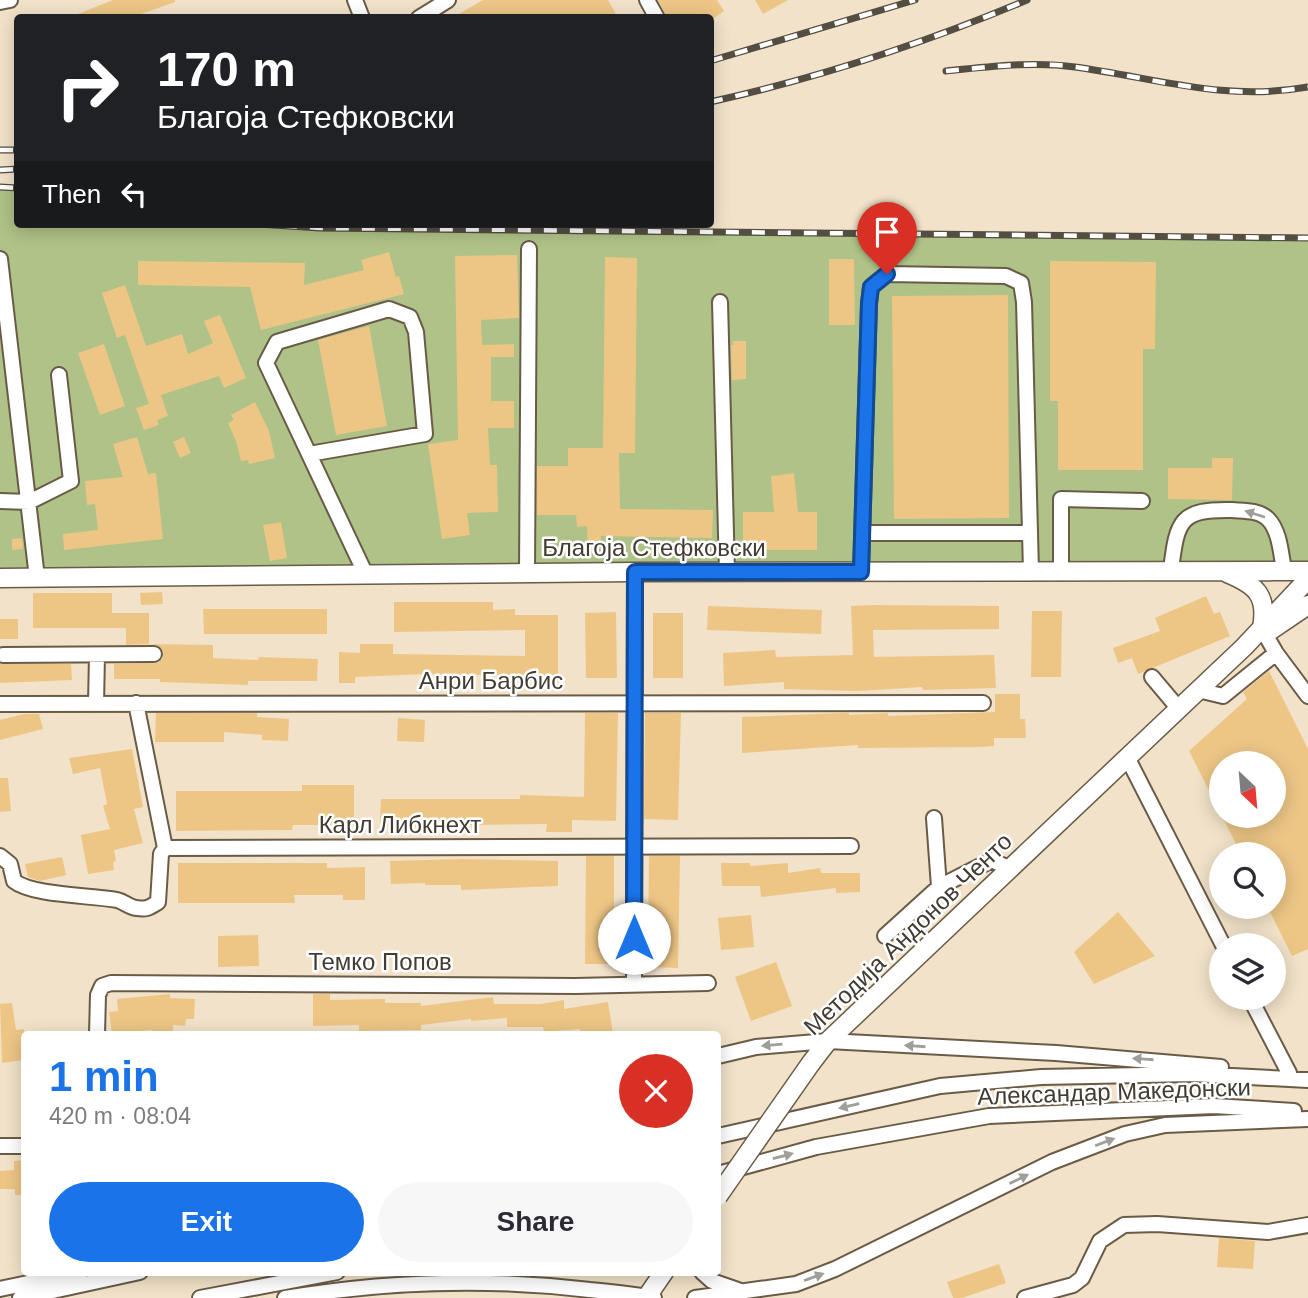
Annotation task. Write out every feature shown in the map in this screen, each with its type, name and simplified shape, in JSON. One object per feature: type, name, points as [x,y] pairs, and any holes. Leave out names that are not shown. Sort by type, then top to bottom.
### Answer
[{"type":"main road","points":[[1221,570],[1256,589],[1263,603],[1264,631]]},
{"type":"main road","name":"Благоја Стефковски","points":[[0,578],[635,572],[1308,571]]},
{"type":"main road","name":"Методија Андонов Ченто","points":[[1264,631],[1308,579]]},
{"type":"main road","name":"Методија Андонов Ченто","points":[[721,1192],[828,1041],[1244,647],[1264,631],[1308,606]]},
{"type":"main road","points":[[649,1298],[662,1276]]},
{"type":"street","points":[[0,2],[10,0]]},
{"type":"street","points":[[425,14],[447,0]]},
{"type":"street","points":[[527,573],[529,249]]},
{"type":"street","points":[[0,259],[37,578]]},
{"type":"street","points":[[861,572],[869,303],[871,287],[887,274],[1006,276],[1021,283],[1024,302],[1031,571]]},
{"type":"street","points":[[720,302],[727,572]]},
{"type":"street","points":[[309,454],[425,434],[416,331],[410,317],[389,309],[277,342],[266,363],[366,575]]},
{"type":"street","points":[[0,501],[29,502],[71,481],[59,375]]},
{"type":"street","points":[[1061,572],[1061,499],[1142,502]]},
{"type":"street","points":[[1171,570],[1179,530],[1191,515],[1206,510],[1258,513],[1268,519],[1278,542],[1284,570]]},
{"type":"street","points":[[863,533],[1029,533]]},
{"type":"street","points":[[634,985],[635,572]]},
{"type":"street","points":[[1264,631],[1276,653],[1308,696]]},
{"type":"street","points":[[1198,690],[1223,696],[1276,653]]},
{"type":"street","points":[[3,655],[153,654]]},
{"type":"street","points":[[96,704],[97,655]]},
{"type":"street","points":[[1152,677],[1179,709]]},
{"type":"street","points":[[0,856],[10,864],[14,881],[29,889],[122,901],[134,908],[149,909],[158,902],[161,854],[165,848],[136,703]]},
{"type":"street","name":"Анри Барбис","points":[[0,704],[983,703]]},
{"type":"street","points":[[1127,757],[1217,933]]},
{"type":"street","points":[[934,818],[939,887]]},
{"type":"street","name":"Карл Либкнехт","points":[[165,848],[851,846]]},
{"type":"street","points":[[886,936],[939,887],[992,860],[1010,869]]},
{"type":"street","name":"Темко Попов","points":[[97,1031],[98,995],[102,986],[111,983],[708,983]]},
{"type":"street","points":[[1256,1010],[1289,1073]]},
{"type":"street","points":[[721,1055],[756,1047],[828,1041],[1069,1054],[1289,1073],[1308,1078]]},
{"type":"street","name":"Александар Македонски","points":[[721,1135],[940,1086],[1041,1077],[1193,1074],[1308,1078]]},
{"type":"street","name":"Александар Македонски","points":[[721,1173],[816,1147],[989,1116],[1214,1106],[1308,1112]]},
{"type":"street","points":[[695,1298],[796,1284],[835,1269],[1052,1162],[1125,1134],[1166,1125],[1308,1119]]},
{"type":"street","points":[[0,1146],[21,1146]]},
{"type":"street","points":[[1025,1298],[1073,1284],[1082,1278],[1100,1241],[1124,1225],[1157,1224],[1268,1232],[1308,1225]]},
{"type":"street","points":[[0,1289],[62,1276]]},
{"type":"street","points":[[20,1298],[122,1276]]},
{"type":"street","points":[[200,1298],[316,1276]]},
{"type":"street","points":[[708,1276],[725,1287],[747,1292]]},
{"type":"street","points":[[285,1298],[402,1284],[477,1283],[553,1286],[649,1298]]},
{"type":"street","points":[[553,1286],[584,1298]]},
{"type":"green space","points":[[0,187],[14,188],[14,228],[320,228],[1308,238],[1308,563],[0,578]]},
{"type":"building","points":[[113,0],[175,0],[141,14],[78,14]]},
{"type":"building","points":[[483,0],[608,0],[616,14],[459,14]]},
{"type":"building","points":[[658,0],[717,0],[724,11],[714,18],[714,14],[665,14]]},
{"type":"building","points":[[755,0],[788,0],[763,14]]},
{"type":"building","points":[[389,252],[404,294],[261,330],[250,287],[138,285],[138,261],[305,263],[304,285],[364,270],[361,260]]},
{"type":"building","points":[[517,255],[519,318],[481,320],[482,345],[514,344],[514,357],[491,357],[491,401],[514,401],[514,428],[488,428],[490,465],[497,465],[498,512],[467,513],[470,535],[442,539],[428,444],[458,440],[455,256]]},
{"type":"building","points":[[605,257],[637,258],[635,453],[619,453],[620,509],[713,510],[712,538],[601,536],[601,545],[588,546],[587,526],[577,527],[576,515],[537,515],[537,466],[568,466],[568,448],[603,448]]},
{"type":"building","points":[[829,259],[854,259],[855,325],[829,325]]},
{"type":"building","points":[[1050,261],[1156,262],[1155,349],[1143,349],[1143,470],[1058,470],[1058,401],[1050,401]]},
{"type":"building","points":[[125,285],[146,346],[182,334],[188,354],[213,343],[204,321],[220,315],[246,378],[224,388],[219,376],[161,395],[168,416],[157,420],[159,425],[144,430],[136,408],[149,404],[125,335],[117,338],[102,293]]},
{"type":"building","points":[[1008,295],[1009,518],[894,519],[892,296]]},
{"type":"building","points":[[369,326],[387,426],[336,435],[318,340]]},
{"type":"building","points":[[733,341],[746,341],[746,379],[732,380]]},
{"type":"building","points":[[104,344],[125,406],[100,415],[78,353]]},
{"type":"building","points":[[255,402],[269,431],[275,458],[249,464],[248,460],[241,461],[228,423],[234,420],[231,415]]},
{"type":"building","points":[[137,437],[148,474],[156,473],[163,539],[64,550],[63,534],[98,530],[95,504],[87,505],[85,481],[123,477],[113,444]]},
{"type":"building","points":[[184,437],[191,453],[180,458],[173,442]]},
{"type":"building","points":[[1212,458],[1233,458],[1232,500],[1168,499],[1168,468],[1212,468]]},
{"type":"building","points":[[794,473],[798,512],[817,512],[817,550],[743,550],[743,512],[774,512],[771,476]]},
{"type":"building","points":[[281,522],[287,558],[270,561],[263,525]]},
{"type":"building","points":[[22,538],[23,549],[12,550],[12,539]]},
{"type":"building","points":[[162,592],[163,604],[141,605],[140,593]]},
{"type":"building","points":[[33,593],[112,593],[112,613],[149,613],[149,644],[152,644],[126,645],[126,628],[33,628]]},
{"type":"building","points":[[1206,596],[1214,614],[1220,612],[1230,636],[1138,674],[1132,658],[1118,663],[1113,648],[1160,631],[1155,618]]},
{"type":"building","points":[[394,602],[493,602],[493,610],[515,609],[515,615],[558,615],[558,676],[425,674],[355,677],[355,683],[339,683],[339,652],[360,653],[360,644],[393,644],[393,654],[525,656],[525,630],[394,632]]},
{"type":"building","points":[[708,606],[822,610],[821,634],[707,630]]},
{"type":"building","points":[[851,606],[999,606],[999,629],[873,630],[874,657],[994,655],[996,688],[923,690],[922,687],[858,691],[784,689],[784,682],[724,686],[723,653],[775,650],[776,657],[853,655]]},
{"type":"building","points":[[203,609],[327,609],[327,634],[204,634]]},
{"type":"building","points":[[1032,611],[1062,611],[1061,677],[1031,677]]},
{"type":"building","points":[[616,612],[617,678],[586,678],[585,613]]},
{"type":"building","points":[[653,613],[683,613],[683,678],[653,678]]},
{"type":"building","points":[[0,619],[18,619],[18,639],[0,639]]},
{"type":"building","points":[[154,644],[213,645],[213,658],[318,659],[317,681],[248,681],[248,685],[114,679],[114,664],[158,663],[163,658],[162,649]]},
{"type":"building","points":[[0,664],[71,664],[72,680],[0,683]]},
{"type":"building","points":[[1269,671],[1308,749],[1308,949],[1292,956],[1286,944],[1286,933],[1280,933],[1274,919],[1286,919],[1286,842],[1235,842],[1228,828],[1286,828],[1286,751],[1209,751],[1209,791],[1189,751],[1247,699],[1243,692]]},
{"type":"building","points":[[995,694],[1020,694],[1020,719],[1025,719],[1026,738],[994,738],[994,746],[980,747],[858,748],[858,745],[742,753],[742,717],[995,712]]},
{"type":"building","points":[[156,713],[257,713],[257,717],[289,719],[288,741],[262,740],[262,735],[224,732],[224,742],[155,742]]},
{"type":"building","points":[[585,713],[618,713],[616,821],[572,820],[572,832],[546,832],[547,824],[380,826],[381,799],[520,799],[520,795],[584,797]]},
{"type":"building","points":[[645,713],[681,713],[678,820],[644,819]]},
{"type":"building","points":[[24,714],[39,714],[43,729],[0,740],[0,720]]},
{"type":"building","points":[[398,718],[425,720],[424,742],[397,741]]},
{"type":"building","points":[[132,749],[143,807],[134,809],[143,843],[114,850],[114,870],[88,874],[81,835],[110,829],[103,806],[107,804],[100,768],[73,774],[69,758]]},
{"type":"building","points":[[0,778],[8,778],[11,811],[0,812]]},
{"type":"building","points":[[302,785],[354,785],[354,825],[293,825],[292,830],[176,831],[176,791],[302,791]]},
{"type":"building","points":[[586,856],[614,856],[614,964],[585,964]]},
{"type":"building","points":[[649,856],[680,856],[678,968],[648,967]]},
{"type":"building","points":[[62,857],[66,875],[40,881],[28,877],[25,864]]},
{"type":"building","points":[[390,861],[558,861],[558,886],[461,890],[461,885],[391,884]]},
{"type":"building","points":[[178,863],[327,863],[327,868],[365,867],[365,900],[343,900],[343,895],[294,895],[295,903],[178,903]]},
{"type":"building","points":[[721,863],[750,863],[750,866],[788,863],[788,873],[820,868],[821,873],[860,873],[860,892],[836,893],[836,888],[761,897],[760,886],[722,886]]},
{"type":"building","points":[[1118,912],[1155,956],[1094,984],[1074,952]]},
{"type":"building","points":[[751,915],[754,947],[721,950],[718,918]]},
{"type":"building","points":[[258,935],[259,966],[218,967],[218,936]]},
{"type":"building","points":[[776,962],[792,1006],[751,1021],[735,977]]},
{"type":"building","points":[[170,994],[170,998],[195,999],[194,1019],[186,1019],[185,1026],[173,1025],[173,1031],[112,1031],[109,1012],[118,1011],[117,999]]},
{"type":"building","points":[[313,994],[330,994],[330,1000],[385,999],[385,1003],[421,1003],[421,1006],[493,997],[494,1004],[541,1004],[564,1000],[564,1009],[608,1002],[613,1031],[544,1031],[543,1027],[507,1027],[507,1018],[421,1025],[421,1030],[359,1031],[359,1025],[313,1026]]},
{"type":"building","points":[[12,1003],[16,1030],[24,1029],[21,1031],[21,1060],[2,1063],[0,1004]]},
{"type":"building","points":[[21,1160],[21,1195],[15,1195],[15,1189],[0,1189],[0,1171],[14,1170],[14,1161]]},
{"type":"building","points":[[1219,1238],[1255,1241],[1253,1269],[1217,1267]]},
{"type":"building","points":[[999,1264],[1006,1283],[962,1298],[953,1298],[947,1282]]},
{"type":"railway","points":[[714,60],[915,0]]},
{"type":"railway","points":[[714,101],[871,58],[950,31],[1027,0]]},
{"type":"railway","points":[[946,71],[1043,65],[1075,67],[1219,90],[1248,92],[1308,87]]},
{"type":"railway","points":[[0,150],[14,150]]},
{"type":"railway","points":[[0,170],[14,169]]},
{"type":"railway","points":[[0,187],[14,188]]},
{"type":"railway","points":[[320,228],[1308,238]]},
{"type":"route","points":[[634,938],[635,572],[861,572],[869,303],[871,287],[887,274]]}]
